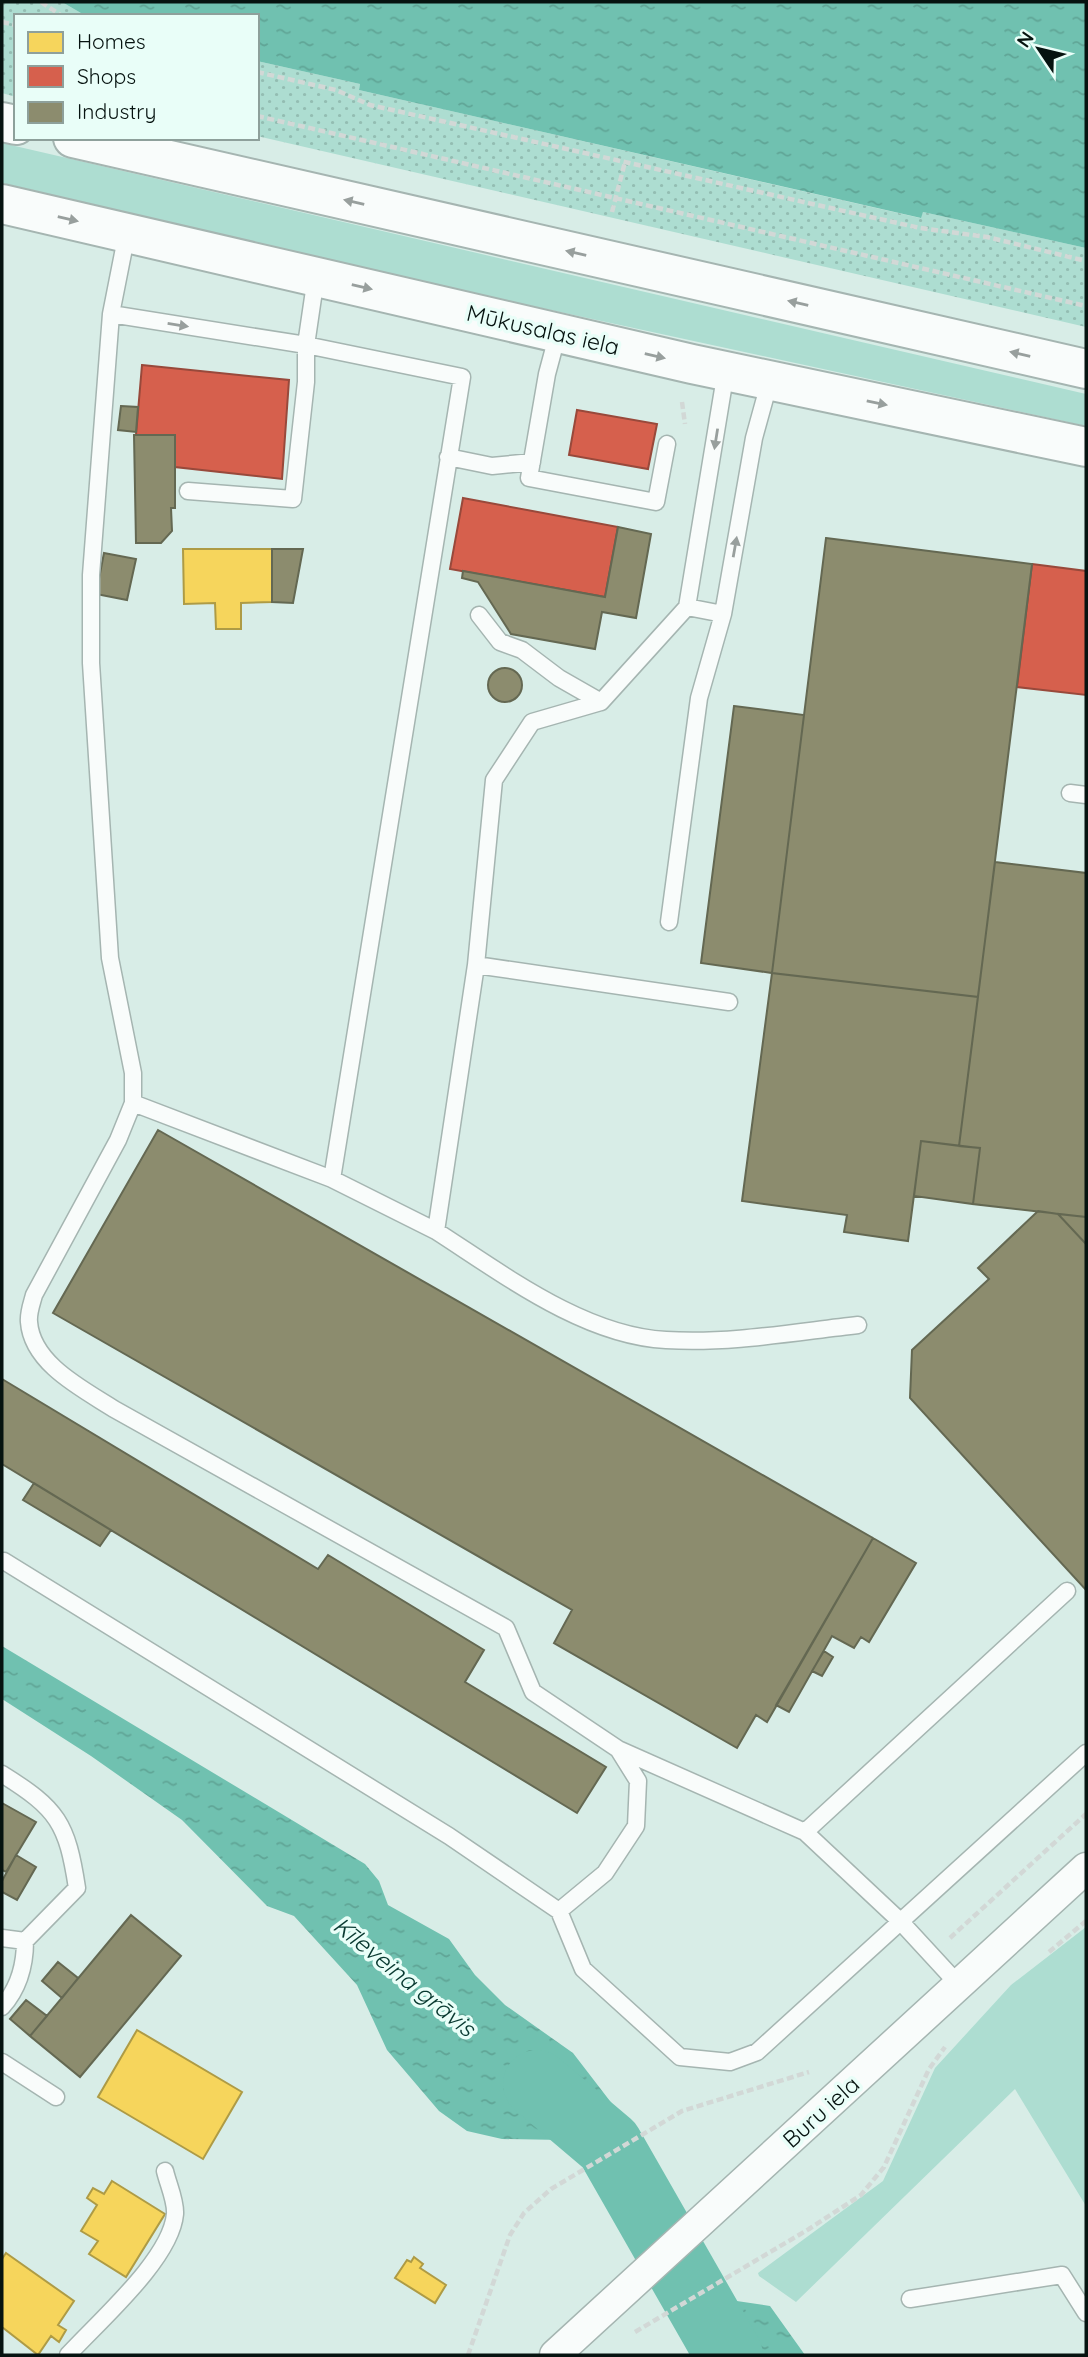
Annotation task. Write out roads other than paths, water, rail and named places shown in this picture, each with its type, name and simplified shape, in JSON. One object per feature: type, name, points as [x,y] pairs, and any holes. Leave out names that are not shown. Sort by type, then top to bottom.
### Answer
[{"type":"main road","points":[[82,140],[1086,369]]},
{"type":"main road","name":"Mūkusalas iela","points":[[2,204],[726,371],[1086,447]]},
{"type":"street","name":"Buru iela","points":[[555,2355],[615,2297],[1086,1869]]},
{"type":"lane","points":[[127,233],[111,314],[91,575],[91,663],[110,958],[133,1073],[133,1103],[118,1140],[34,1295],[28,1320],[33,1341],[47,1361],[74,1383],[114,1409],[506,1628],[534,1692],[618,1749],[806,1832],[900,1922],[959,1984]]},
{"type":"lane","points":[[188,491],[293,499],[306,383],[306,345],[316,276]]},
{"type":"lane","points":[[111,314],[306,345],[462,377],[332,1178]]},
{"type":"lane","points":[[558,333],[547,374],[529,478],[656,502],[667,444]]},
{"type":"lane","points":[[436,1231],[476,965],[494,780],[533,722],[601,702],[687,607],[726,371]]},
{"type":"lane","points":[[669,922],[699,698],[723,614],[754,438],[770,380]]},
{"type":"lane","points":[[448,457],[492,466],[532,462]]},
{"type":"lane","points":[[687,607],[723,614]]},
{"type":"lane","points":[[479,615],[500,642],[522,650],[559,678],[601,702]]},
{"type":"lane","points":[[476,965],[729,1002]]},
{"type":"lane","points":[[133,1103],[332,1178],[436,1231],[555,1306],[608,1328],[664,1340],[738,1339],[858,1325]]},
{"type":"lane","points":[[4,1561],[449,1836],[559,1911],[583,1969],[680,2057],[730,2062],[757,2052],[1086,1753]]},
{"type":"lane","points":[[806,1832],[1067,1591]]},
{"type":"lane","points":[[559,1911],[605,1873],[636,1826],[638,1781],[618,1749]]},
{"type":"lane","points":[[2,1774],[42,1799],[56,1820],[70,1842],[77,1888],[25,1941],[25,1963],[12,1996],[2,2007]]},
{"type":"lane","points":[[2,1938],[25,1941]]},
{"type":"lane","points":[[2,2062],[56,2097]]},
{"type":"lane","points":[[68,2355],[155,2262],[171,2234],[176,2211],[165,2171]]},
{"type":"lane","points":[[910,2299],[1062,2275],[1086,2313]]},
{"type":"water","points":[[62,2],[1086,2],[1086,248],[923,212],[921,218],[359,90],[360,84],[259,61],[259,14],[83,14]]},
{"type":"water","points":[[2,1646],[365,1864],[379,1881],[388,1905],[449,1939],[475,1975],[505,2005],[573,2053],[633,2131],[592,2155],[562,2140],[502,2139],[467,2131],[439,2111],[387,2050],[357,1985],[294,1916],[267,1906],[182,1820],[91,1756],[2,1699]]},
{"type":"water","points":[[723,2290],[730,2300],[770,2306],[805,2355],[690,2355],[679,2332],[682,2314]]},
{"type":"waterway","name":"Kīleveina grāvis","points":[[537,2084],[609,2145],[729,2355]]}]
